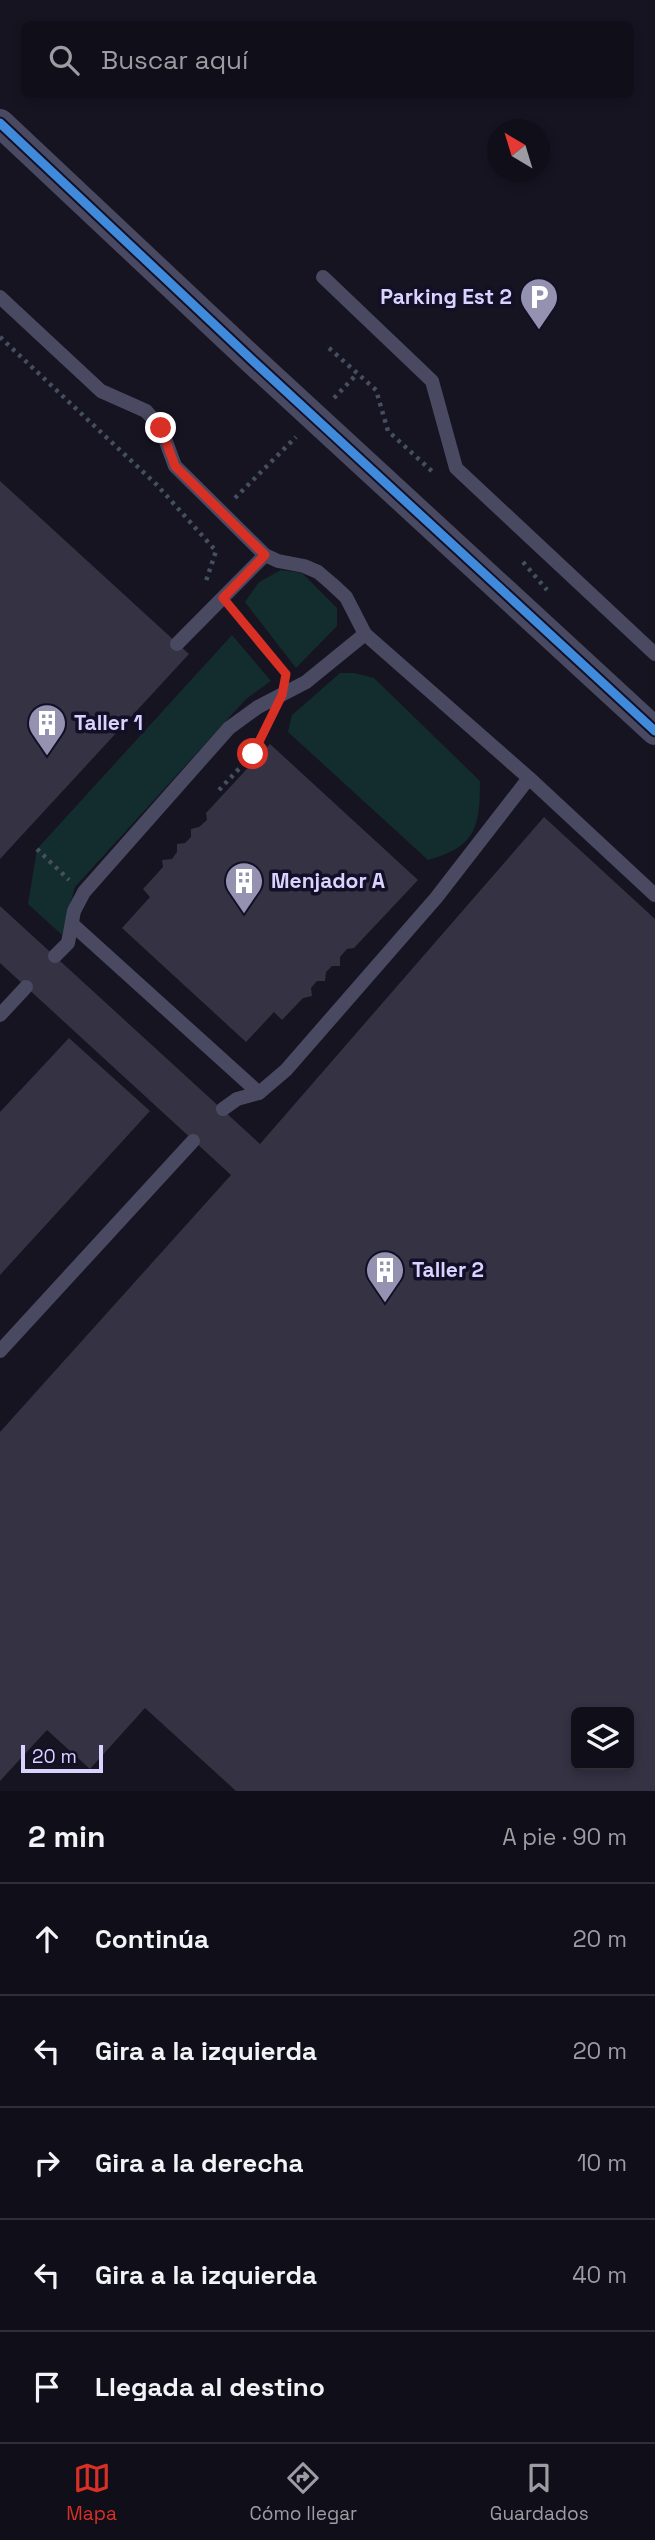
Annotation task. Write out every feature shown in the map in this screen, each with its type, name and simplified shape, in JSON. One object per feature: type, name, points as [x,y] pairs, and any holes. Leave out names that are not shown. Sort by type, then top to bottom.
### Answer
[{"type":"street","points":[[0,123],[251,359],[655,731]]},
{"type":"lane","points":[[323,277],[432,381],[456,468],[655,654]]},
{"type":"lane","points":[[0,298],[101,391],[146,411],[161,428],[175,466],[265,555],[318,572],[346,597],[365,634],[655,895]]},
{"type":"lane","points":[[177,644],[265,555]]},
{"type":"lane","points":[[55,956],[68,943],[74,911],[83,892],[229,728],[258,708],[306,682],[365,634]]},
{"type":"lane","points":[[223,1109],[236,1098],[259,1093],[286,1069],[436,898],[528,778]]},
{"type":"lane","points":[[72,924],[259,1093]]},
{"type":"lane","points":[[0,1016],[26,987]]},
{"type":"lane","points":[[0,1351],[193,1141]]},
{"type":"path","points":[[0,337],[157,485],[216,551],[206,581],[286,674],[282,695],[253,754],[219,790]]},
{"type":"path","points":[[329,348],[376,390]]},
{"type":"path","points":[[345,387],[358,374]]},
{"type":"path","points":[[237,496],[288,445]]},
{"type":"path","points":[[37,849],[75,887]]},
{"type":"green space","points":[[281,570],[302,573],[337,608],[337,626],[296,668],[245,602],[259,582]]},
{"type":"green space","points":[[232,635],[271,681],[246,699],[75,887],[62,935],[28,904],[37,849]]},
{"type":"green space","points":[[340,673],[374,678],[480,781],[476,823],[466,841],[456,849],[428,860],[288,732],[292,715]]},
{"type":"building","name":"Taller 1","points":[[0,481],[189,654],[0,859]]},
{"type":"building","name":"Menjador A","points":[[270,744],[418,880],[354,948],[347,949],[340,957],[340,966],[332,966],[326,972],[325,981],[317,981],[311,988],[312,996],[303,998],[282,1020],[274,1012],[246,1042],[122,928],[150,897],[143,889],[163,867],[162,860],[172,859],[177,852],[177,844],[185,843],[191,837],[191,829],[199,827],[207,820],[206,813]]},
{"type":"building","name":"Taller 2","points":[[544,817],[655,919],[655,1791],[236,1791],[145,1708],[90,1769],[47,1730],[0,1781],[0,1432],[231,1175],[0,963],[0,906],[260,1144]]},
{"type":"building","points":[[69,1038],[150,1111],[0,1275],[0,1112]]},
{"type":"cycle path","points":[[0,123],[251,359],[655,731]]},
{"type":"place","name":"Parking Est 2","points":[[539,331]]},
{"type":"place","name":"Taller 1","points":[[47,757]]},
{"type":"place","name":"Menjador A","points":[[244,915]]},
{"type":"place","name":"Taller 2","points":[[385,1304]]},
{"type":"route","points":[[161,428],[175,466],[265,555],[223,598],[286,674],[282,695],[253,754]]}]
